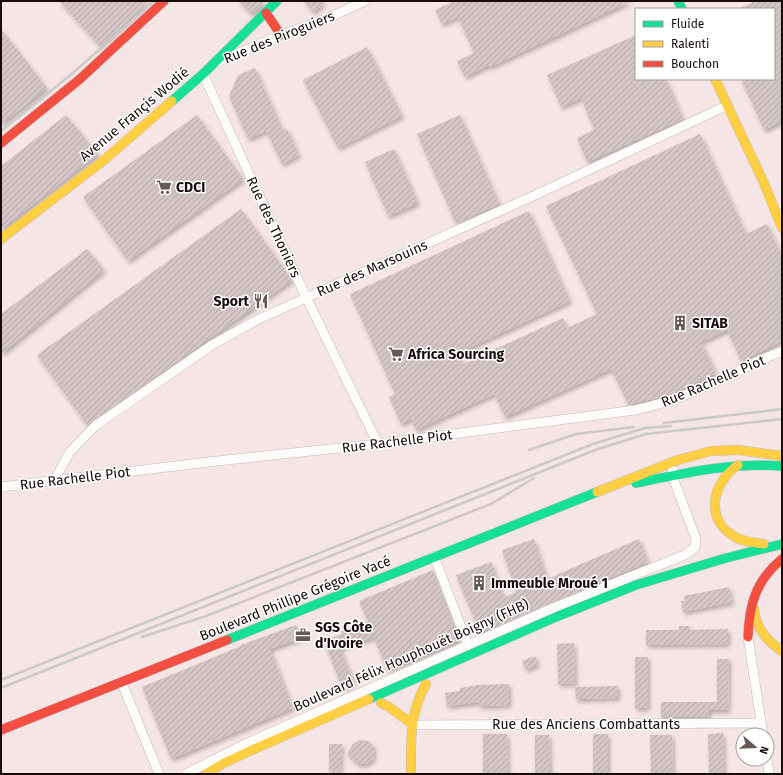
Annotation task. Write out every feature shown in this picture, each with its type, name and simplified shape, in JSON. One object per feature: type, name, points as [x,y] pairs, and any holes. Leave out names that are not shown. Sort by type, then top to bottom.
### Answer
[{"type":"main road","points":[[1,143],[80,79],[164,1]]},
{"type":"main road","name":"Avenue Françis Wodié","points":[[1,239],[104,160],[214,64],[277,1]]},
{"type":"main road","points":[[266,13],[281,36]]},
{"type":"main road","points":[[714,80],[764,183],[782,228]]},
{"type":"main road","name":"Boulevard Phillipe Grégoire Yacé","points":[[1,730],[434,556],[600,492],[678,460],[701,453],[723,450],[742,450],[782,456]]},
{"type":"main road","points":[[738,465],[722,480],[717,490],[715,506],[717,518],[723,529],[742,542],[781,547]]},
{"type":"main road","name":"Boulevard Phillipe Grégoire Yacé","points":[[600,492],[672,475],[738,465],[782,466]]},
{"type":"main road","points":[[222,774],[254,757],[426,684],[561,623],[659,586],[729,565],[781,547]]},
{"type":"main road","name":"Boulevard Félix Houphouët Boigny (FHB)","points":[[206,774],[224,763],[252,750],[556,617],[656,578],[726,558],[781,547]]},
{"type":"main road","points":[[748,636],[748,623],[753,598],[762,580],[782,559]]},
{"type":"main road","points":[[592,593],[616,594]]},
{"type":"main road","points":[[753,598],[755,617],[759,629],[773,646],[782,651]]},
{"type":"main road","points":[[412,774],[411,724],[415,704],[426,684]]},
{"type":"main road","points":[[381,703],[389,707],[411,724]]},
{"type":"street","name":"Rue des Piroguiers","points":[[214,64],[326,19],[365,1]]},
{"type":"street","name":"Rue des Thoniers","points":[[203,74],[306,297],[378,444]]},
{"type":"street","name":"Rue des Marsouins","points":[[54,481],[69,453],[94,426],[212,345],[259,319],[306,297],[531,198],[726,106]]},
{"type":"street","name":"Rue Rachelle Piot","points":[[1,487],[217,461],[378,444],[627,411],[658,405],[680,398],[782,351]]},
{"type":"street","points":[[672,475],[678,460]]},
{"type":"street","name":"Boulevard Félix Houphouët Boigny (FHB)","points":[[186,774],[244,744],[468,645],[687,554],[695,547],[696,539],[672,475]]},
{"type":"street","points":[[434,556],[468,645]]},
{"type":"street","points":[[748,636],[762,727]]},
{"type":"street","points":[[122,682],[159,774]]},
{"type":"street","name":"Rue des Anciens Combattants","points":[[411,724],[761,724]]},
{"type":"building","points":[[59,1],[149,1],[100,46]]},
{"type":"building","points":[[238,1],[266,1],[252,14]]},
{"type":"building","points":[[303,1],[325,1],[314,12]]},
{"type":"building","points":[[454,1],[631,1],[490,67],[489,65],[465,77],[457,61],[474,53],[458,17],[442,24],[435,10]]},
{"type":"building","points":[[756,1],[782,1],[782,121],[764,130],[741,80],[775,80],[775,8],[740,8]]},
{"type":"building","points":[[1,29],[47,88],[1,124]]},
{"type":"building","points":[[635,35],[635,80],[666,80],[683,119],[587,162],[577,138],[594,130],[581,98],[561,107],[547,75]]},
{"type":"building","points":[[367,47],[402,116],[338,148],[303,80]]},
{"type":"building","points":[[255,68],[283,131],[287,129],[299,155],[282,164],[266,131],[248,139],[229,96],[238,75]]},
{"type":"building","points":[[66,115],[98,154],[1,229],[1,166]]},
{"type":"building","points":[[197,115],[243,179],[128,261],[83,197]]},
{"type":"building","points":[[460,115],[499,204],[456,224],[417,134]]},
{"type":"building","points":[[700,134],[746,234],[767,224],[782,256],[782,341],[741,361],[727,330],[701,342],[716,373],[674,393],[653,399],[628,404],[611,369],[505,417],[494,394],[416,430],[411,419],[401,424],[389,397],[395,394],[350,294],[529,211],[570,301],[458,353],[463,364],[563,318],[567,328],[597,314],[546,206]]},
{"type":"building","points":[[394,149],[418,203],[388,216],[365,162]]},
{"type":"building","points":[[241,209],[292,280],[87,425],[37,355]]},
{"type":"building","points":[[87,249],[104,270],[1,354],[1,314]]},
{"type":"building","points":[[534,539],[547,579],[639,539],[648,562],[480,633],[456,575],[491,562],[504,598],[516,592],[502,550]]},
{"type":"building","points":[[433,570],[460,640],[387,670],[374,637],[340,648],[354,683],[342,688],[324,641],[342,634],[341,631],[368,622],[359,601]]},
{"type":"building","points":[[729,587],[732,602],[683,612],[681,601],[685,601],[684,596]]},
{"type":"building","points":[[296,625],[301,638],[270,649],[293,708],[171,759],[142,687],[241,645]]},
{"type":"building","points":[[679,626],[689,626],[689,630],[728,629],[728,644],[646,645],[646,630],[679,630]]},
{"type":"building","points":[[574,643],[575,683],[558,684],[557,644]]},
{"type":"building","points":[[535,656],[538,664],[526,670],[522,661]]},
{"type":"building","points":[[635,657],[648,657],[648,708],[635,708]]},
{"type":"building","points":[[717,659],[729,659],[728,710],[709,710],[709,717],[661,717],[661,702],[717,702]]},
{"type":"building","points":[[509,684],[509,705],[479,706],[479,702],[447,706],[445,693],[460,691],[460,688],[477,685]]},
{"type":"building","points":[[618,686],[618,698],[576,699],[575,687]]},
{"type":"building","points":[[723,733],[724,774],[709,774],[708,734]]},
{"type":"building","points":[[483,734],[507,734],[508,774],[483,774]]},
{"type":"building","points":[[593,734],[608,734],[608,774],[593,774]]},
{"type":"building","points":[[535,735],[549,735],[550,774],[535,774]]},
{"type":"building","points":[[650,735],[672,735],[673,774],[651,774]]},
{"type":"building","points":[[360,740],[368,741],[374,747],[373,759],[366,764],[358,764],[347,754],[353,744]]},
{"type":"building","points":[[329,744],[342,744],[340,773],[329,771]]},
{"type":"railway","points":[[1,131],[73,73],[154,1]]},
{"type":"railway","points":[[664,423],[782,409]]},
{"type":"railway","points":[[1,688],[595,450],[646,434],[782,419]]},
{"type":"railway","points":[[1,680],[593,444],[645,428],[671,426]]},
{"type":"railway","points":[[529,450],[576,434],[634,427]]},
{"type":"railway","points":[[142,637],[206,616],[491,504],[534,478]]},
{"type":"traffic: fast","points":[[172,101],[203,74],[277,1]]},
{"type":"traffic: fast","points":[[678,1],[682,8]]},
{"type":"traffic: fast","points":[[636,483],[709,469],[763,465],[782,466]]},
{"type":"traffic: fast","points":[[227,640],[597,492]]},
{"type":"traffic: fast","points":[[369,699],[556,617],[636,585],[726,558],[782,544]]},
{"type":"traffic: slow","points":[[715,80],[764,183],[782,228]]},
{"type":"traffic: slow","points":[[1,239],[104,160],[172,101]]},
{"type":"traffic: slow","points":[[597,492],[678,460],[711,451],[738,450],[782,456]]},
{"type":"traffic: slow","points":[[738,465],[729,473],[717,492],[715,502],[719,522],[726,531],[737,538],[764,544]]},
{"type":"traffic: slow","points":[[754,609],[757,622],[763,633],[782,651]]},
{"type":"traffic: slow","points":[[411,774],[412,728],[416,706],[426,684]]},
{"type":"traffic: slow","points":[[206,774],[224,763],[252,750],[369,699]]},
{"type":"traffic: slow","points":[[381,703],[411,723]]},
{"type":"traffic: jam","points":[[1,143],[80,79],[164,1]]},
{"type":"traffic: jam","points":[[266,13],[281,35]]},
{"type":"traffic: jam","points":[[748,637],[752,604],[760,584],[773,567],[782,559]]},
{"type":"traffic: jam","points":[[1,730],[227,640]]},
{"type":"place","name":"CDCI","points":[[164,187]]},
{"type":"place","name":"Sport","points":[[261,301]]},
{"type":"place","name":"SITAB","points":[[680,323]]},
{"type":"place","name":"Africa Sourcing","points":[[396,354]]},
{"type":"place","name":"Immeuble Mroué 1","points":[[479,583]]},
{"type":"place","name":"SGS Côte d'Ivoire","points":[[303,635]]}]
